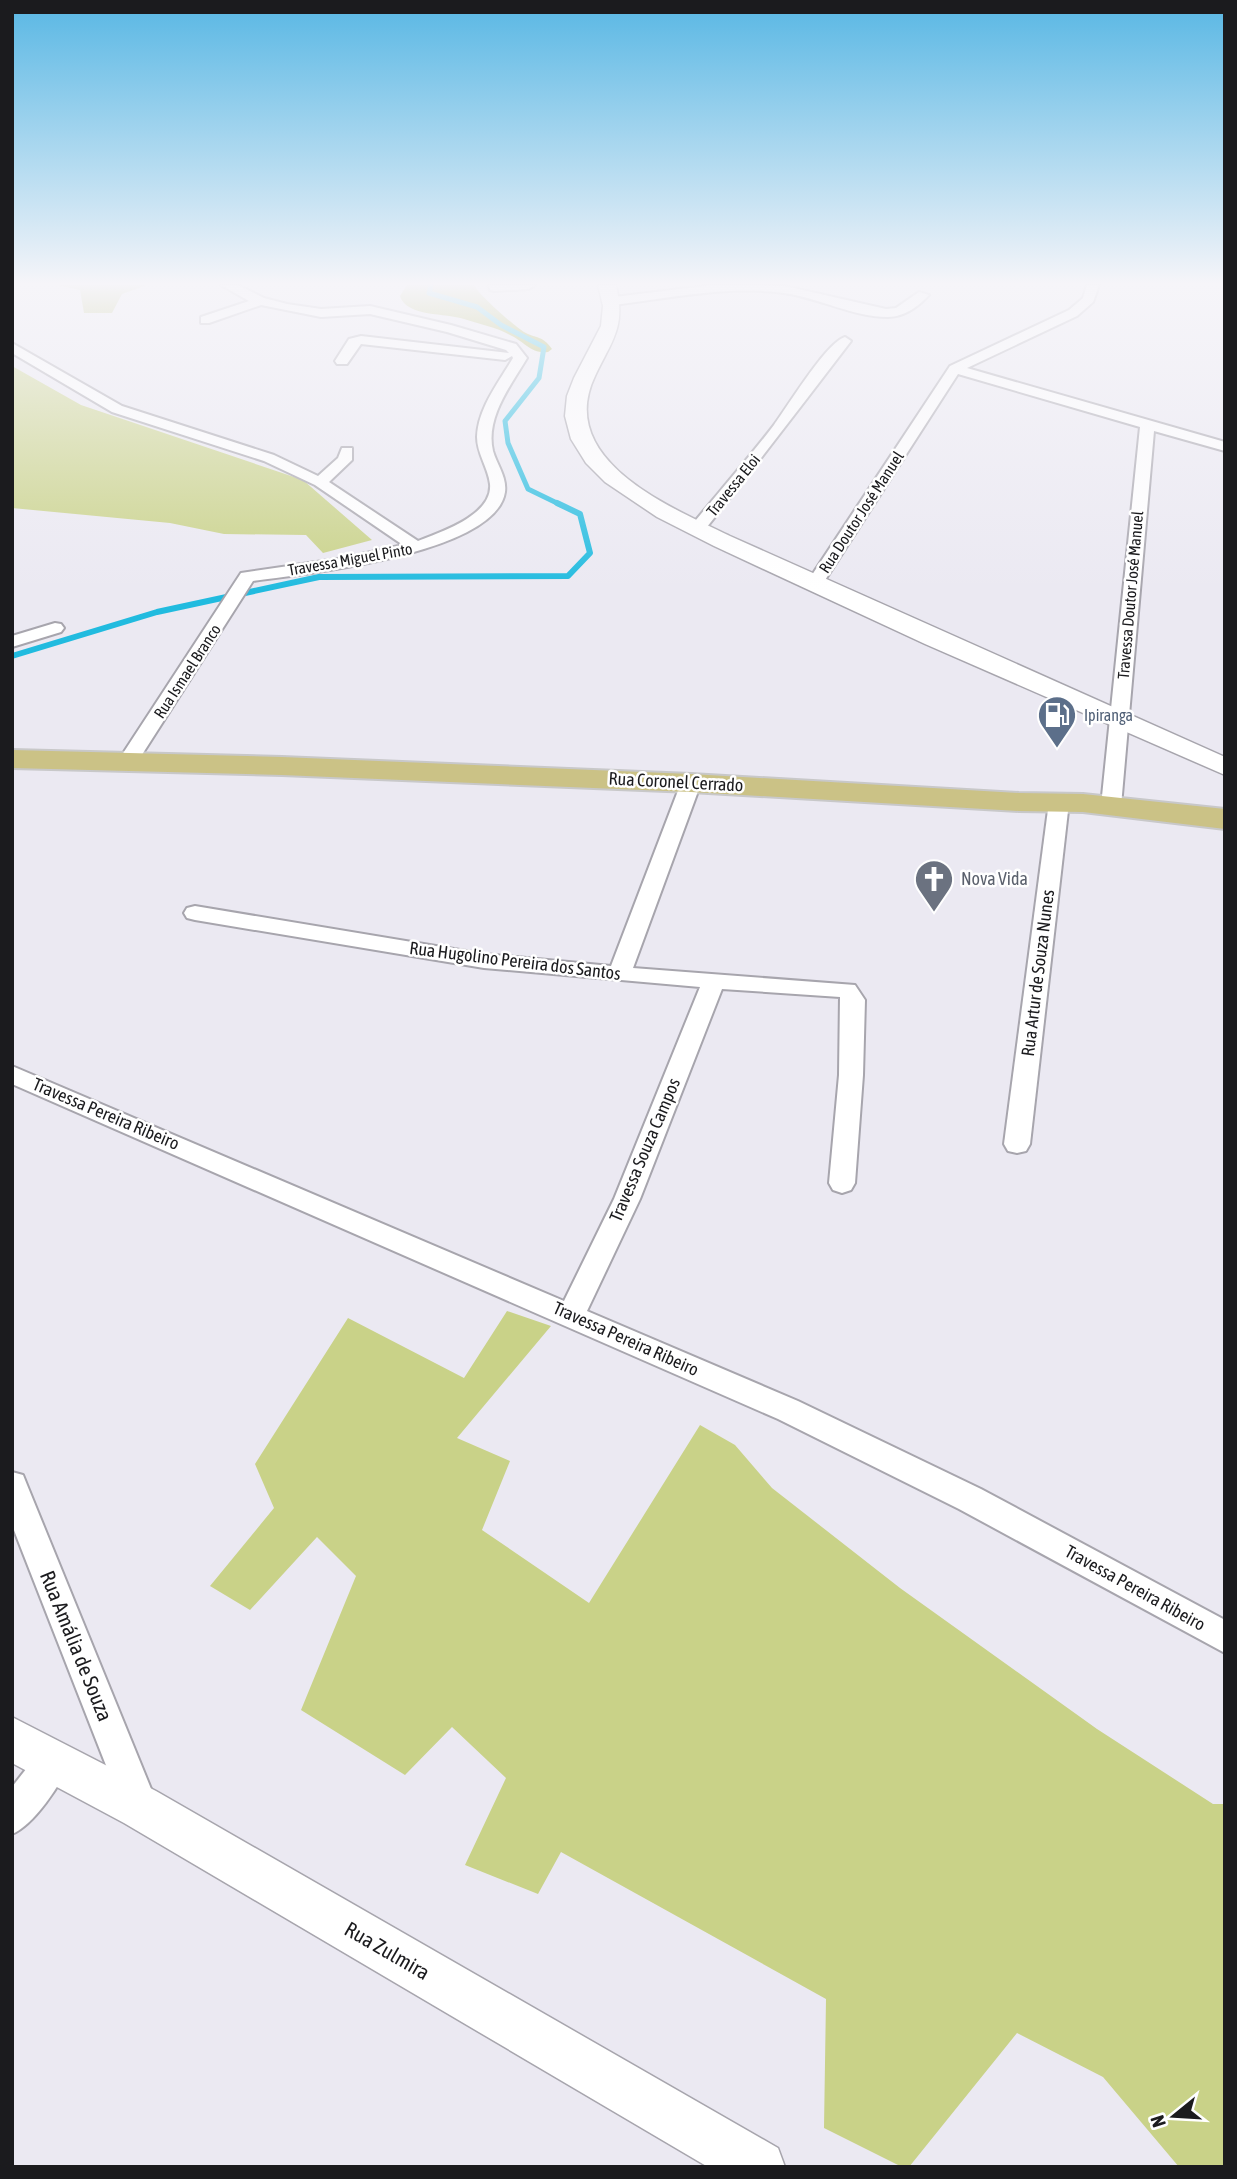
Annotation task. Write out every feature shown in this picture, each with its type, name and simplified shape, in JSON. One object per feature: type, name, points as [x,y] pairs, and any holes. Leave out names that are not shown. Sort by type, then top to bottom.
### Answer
[{"type":"main road","points":[[580,387],[575,396],[575,414],[581,439],[594,459],[614,478],[697,529],[1225,767]]},
{"type":"main road","name":"Rua Coronel Cerrado","points":[[12,759],[310,767],[691,783],[1059,802],[1225,820]]},
{"type":"street","points":[[78,387],[117,410],[269,458],[320,482],[416,547]]},
{"type":"street","name":"Travessa Miguel Pinto","points":[[244,582],[416,547],[473,523],[495,498],[498,481],[485,447],[485,428],[504,387]]},
{"type":"street","name":"Travessa Eloi","points":[[697,529],[778,429],[808,387]]},
{"type":"street","name":"Rua Doutor José Manuel","points":[[814,584],[943,387]]},
{"type":"street","points":[[1018,387],[1147,427],[1225,447]]},
{"type":"street","name":"Travessa Doutor José Manuel","points":[[1111,806],[1147,427]]},
{"type":"street","points":[[320,482],[345,460],[347,451]]},
{"type":"street","name":"Rua Ismael Branco","points":[[125,764],[244,582]]},
{"type":"street","points":[[12,642],[55,628]]},
{"type":"street","points":[[619,974],[691,783]]},
{"type":"street","name":"Rua Artur de Souza Nunes","points":[[1017,1144],[1059,802]]},
{"type":"street","name":"Rua Hugolino Pereira dos Santos","points":[[195,913],[484,961],[619,974],[838,988],[850,992],[853,1000],[851,1076],[842,1183]]},
{"type":"street","name":"Travessa Souza Campos","points":[[571,1315],[627,1199],[714,981]]},
{"type":"street","name":"Travessa Pereira Ribeiro","points":[[12,1074],[788,1410],[970,1499],[1225,1637]]},
{"type":"street","name":"Rua Amália de Souza","points":[[12,1485],[140,1807]]},
{"type":"street","name":"Rua Zulmira","points":[[12,1739],[140,1807],[759,2167]]},
{"type":"street","points":[[12,1816],[53,1762]]},
{"type":"green space","points":[[12,387],[49,387],[81,405],[303,480],[372,540],[323,553],[306,535],[224,534],[170,523],[12,508]]},
{"type":"green space","points":[[507,1311],[551,1326],[457,1438],[510,1461],[482,1530],[589,1603],[700,1425],[735,1445],[772,1488],[900,1588],[1097,1729],[1213,1804],[1225,1804],[1225,2167],[1179,2167],[1103,2077],[1017,2033],[909,2167],[902,2167],[824,2128],[826,1999],[561,1852],[538,1894],[465,1865],[506,1778],[452,1727],[405,1775],[301,1710],[356,1576],[317,1537],[250,1610],[210,1586],[274,1508],[255,1464],[348,1318],[464,1378]]},
{"type":"waterway","points":[[532,387],[505,421],[508,443],[528,489],[561,505]]},
{"type":"waterway","points":[[12,656],[157,612],[319,577],[568,576],[590,553],[580,514],[557,503]]},
{"type":"place","name":"Ipiranga","points":[[1057,749]]},
{"type":"place","name":"Nova Vida","points":[[934,913]]}]
